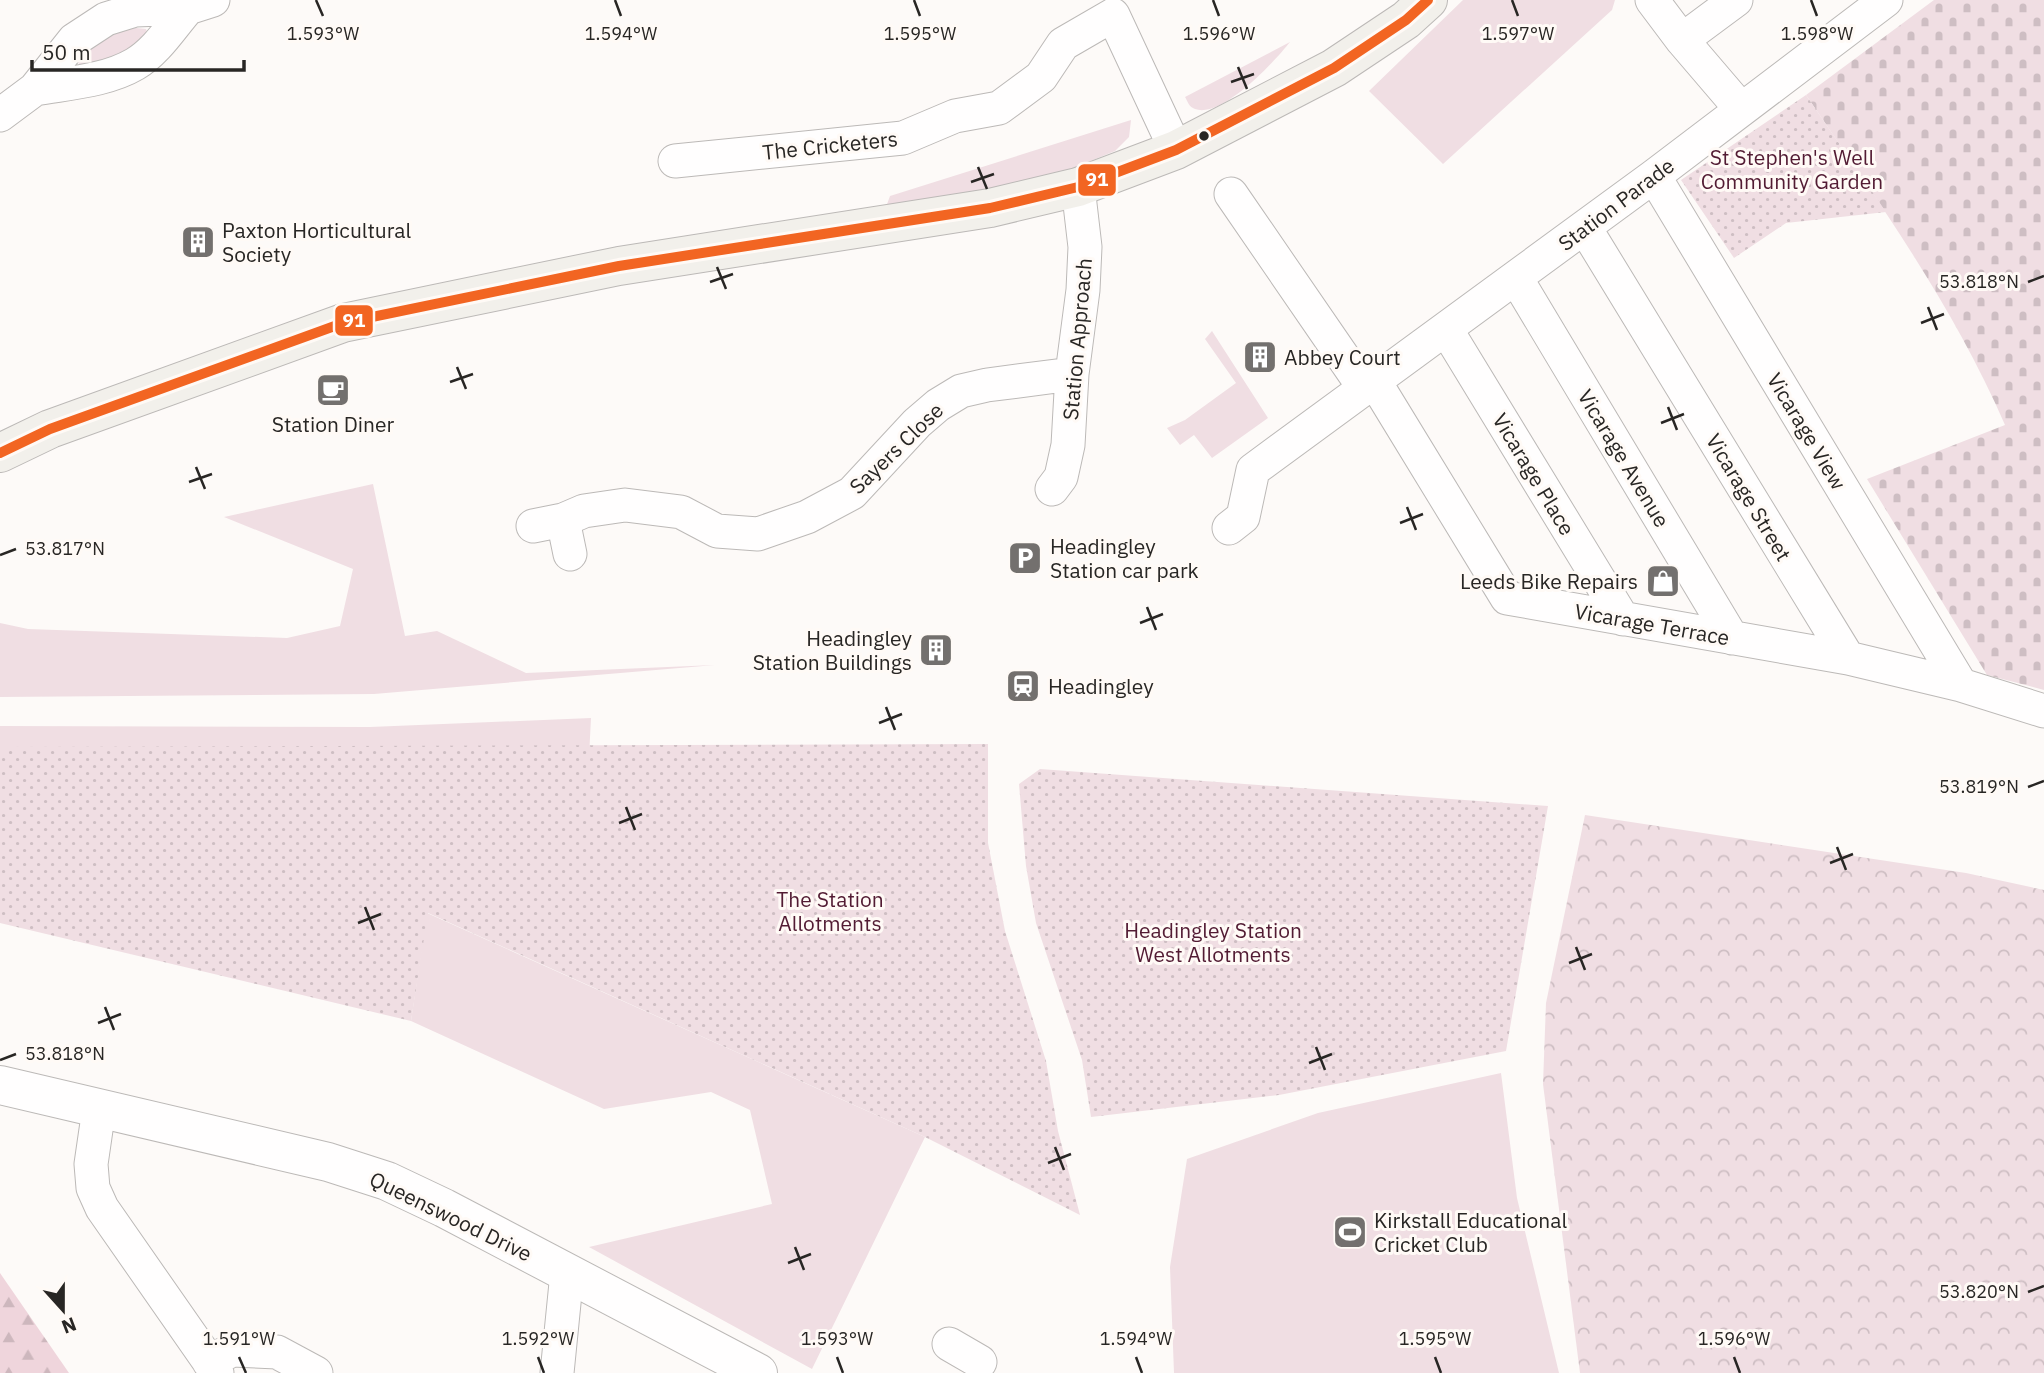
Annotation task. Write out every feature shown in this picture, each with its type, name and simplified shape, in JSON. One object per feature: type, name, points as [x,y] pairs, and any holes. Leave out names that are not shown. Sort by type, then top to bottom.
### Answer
[{"type":"main road","points":[[0,453],[50,429],[343,323],[619,265],[990,208],[1078,187],[1175,150],[1335,68],[1406,20],[1428,0]]},
{"type":"street","points":[[1652,0],[1741,109]]},
{"type":"street","points":[[1682,40],[1735,0]]},
{"type":"street","name":"Station Parade","points":[[1229,528],[1243,517],[1253,470],[1584,228],[1886,0]]},
{"type":"street","points":[[35,89],[113,74],[137,63],[201,4]]},
{"type":"street","points":[[0,115],[35,89],[74,40],[106,19],[135,10],[201,4]]},
{"type":"street","name":"The Cricketers","points":[[675,161],[903,138],[955,116],[999,108],[1041,77],[1063,44],[1121,8],[1175,150]]},
{"type":"street","name":"Vicarage View","points":[[1654,176],[1961,685]]},
{"type":"street","name":"Station Approach","points":[[1052,489],[1061,477],[1068,445],[1072,374],[1083,290],[1085,247],[1078,187]]},
{"type":"street","name":"Vicarage Terrace","points":[[1231,194],[1361,392],[1507,598],[1848,658],[1961,685],[2044,711]]},
{"type":"street","name":"Vicarage Street","points":[[1584,228],[1848,658]]},
{"type":"street","name":"Vicarage Avenue","points":[[1516,278],[1732,638]]},
{"type":"street","name":"Vicarage Place","points":[[1446,329],[1623,619]]},
{"type":"street","name":"Sayers Close","points":[[570,554],[548,523],[584,511],[625,505],[681,512],[717,531],[758,534],[807,517],[852,493],[917,423],[938,405],[961,391],[1072,374]]},
{"type":"street","name":"Queenswood Drive","points":[[0,1085],[328,1162],[387,1181],[758,1373]]},
{"type":"street","points":[[99,1110],[91,1164],[93,1188],[102,1208],[213,1367],[232,1350],[277,1352],[316,1373]]},
{"type":"street","points":[[557,1373],[567,1273]]},
{"type":"street","points":[[948,1343],[985,1369]]},
{"type":"green space","points":[[1463,0],[1615,0],[1612,10],[1443,164],[1369,91]]},
{"type":"green space","points":[[1934,0],[2044,0],[2044,690],[1987,675],[1867,479],[2005,425],[1985,381],[1939,297],[1806,95]]},
{"type":"green space","points":[[127,27],[146,29],[147,32],[126,52],[80,66],[78,62],[93,42]]},
{"type":"green space","points":[[1290,42],[1247,86],[1219,105],[1206,110],[1195,109],[1185,97]]},
{"type":"green space","name":"St Stephen's Well Community Garden","points":[[1806,95],[1886,212],[1786,223],[1734,258],[1681,180]]},
{"type":"green space","points":[[1131,120],[1129,137],[1115,151],[1073,168],[1009,186],[886,207],[890,196]]},
{"type":"green space","points":[[1212,331],[1268,418],[1212,458],[1194,435],[1180,445],[1167,428],[1185,420],[1236,383],[1205,339]]},
{"type":"green space","points":[[373,484],[405,636],[437,631],[526,673],[715,665],[374,694],[0,697],[0,623],[28,629],[287,638],[340,626],[353,569],[224,517]]},
{"type":"green space","points":[[591,718],[589,757],[0,771],[0,726],[370,727]]},
{"type":"green space","name":"The Station Allotments","points":[[988,744],[988,843],[1005,931],[1046,1061],[1058,1131],[1080,1215],[925,1137],[428,913],[411,1021],[0,923],[0,747]]},
{"type":"green space","name":"Headingley Station West Allotments","points":[[1040,769],[1548,806],[1506,1051],[1279,1095],[1091,1117],[1082,1060],[1036,923],[1026,866],[1019,784]]},
{"type":"green space","points":[[1585,815],[1966,873],[2044,890],[2044,1373],[1580,1373],[1543,1084],[1546,1003]]},
{"type":"green space","points":[[427,913],[925,1137],[812,1369],[589,1247],[772,1204],[750,1110],[711,1092],[604,1109],[411,1021]]},
{"type":"green space","name":"Kirkstall Educational Cricket Club","points":[[1501,1073],[1517,1198],[1559,1373],[1174,1373],[1170,1267],[1187,1159],[1318,1113]]},
{"type":"green space","points":[[0,1273],[69,1373],[0,1373]]},
{"type":"transit line","name":"91","points":[[0,453],[50,429],[343,323],[619,266],[990,208],[1078,187],[1176,150],[1334,68],[1406,20],[1428,0]]},
{"type":"place","name":"Paxton Horticultural Society","points":[[198,242]]},
{"type":"place","name":"Abbey Court","points":[[1260,357]]},
{"type":"place","name":"Station Diner","points":[[333,390]]},
{"type":"place","name":"Headingley Station car park","points":[[1025,558]]},
{"type":"place","name":"Leeds Bike Repairs","points":[[1663,581]]},
{"type":"place","name":"Headingley Station Buildings","points":[[936,650]]},
{"type":"place","name":"Headingley","points":[[1023,686]]},
{"type":"place","name":"Kirkstall Educational Cricket Club","points":[[1350,1232]]}]
